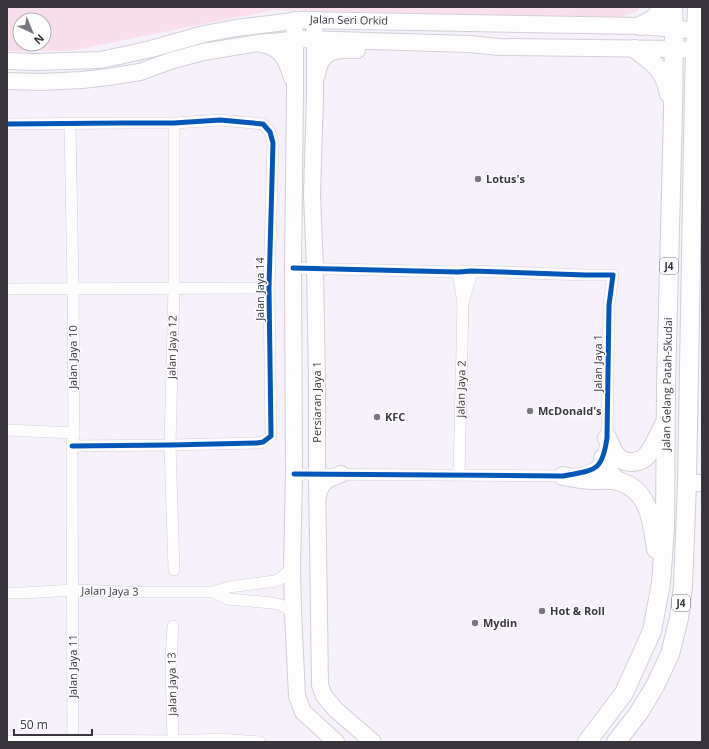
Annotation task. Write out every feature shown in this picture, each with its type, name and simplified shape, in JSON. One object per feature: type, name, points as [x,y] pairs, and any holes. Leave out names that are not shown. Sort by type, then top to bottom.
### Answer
[{"type":"main road","points":[[640,26],[652,20],[664,7]]},
{"type":"main road","name":"Jalan Gelang Patah-Skudai","points":[[587,742],[624,693],[652,631],[661,583],[665,529],[667,420],[666,385],[674,49],[673,7]]},
{"type":"main road","name":"Jalan Gelang Patah-Skudai","points":[[616,742],[638,714],[655,686],[670,654],[679,618],[683,586],[694,483],[699,51],[697,7]]},
{"type":"main road","name":"Jalan Seri Orkid","points":[[7,61],[35,62],[101,60],[151,49],[204,34],[294,20],[640,26],[699,31]]},
{"type":"main road","name":"Persiaran Jaya 1","points":[[294,20],[294,474],[292,568],[296,696],[303,712],[336,742]]},
{"type":"main road","name":"Persiaran Jaya 1","points":[[314,20],[315,97],[312,188],[317,381],[320,684],[324,696],[336,710],[373,742]]},
{"type":"main road","name":"Jalan Seri Orkid","points":[[7,81],[41,82],[82,80],[140,72],[170,61],[203,52],[258,43],[295,39],[468,44],[499,47],[674,49],[699,51]]},
{"type":"main road","points":[[258,43],[275,49],[282,56],[288,66],[295,93]]},
{"type":"main road","points":[[315,97],[318,68],[324,57],[330,52],[341,50],[412,50],[468,44]]},
{"type":"main road","points":[[635,49],[655,64],[662,73],[669,91],[673,112]]},
{"type":"main road","points":[[607,438],[615,454],[619,458],[629,462],[640,461],[648,454],[667,420]]},
{"type":"main road","points":[[602,458],[606,468],[617,481]]},
{"type":"main road","points":[[317,500],[318,490],[322,484],[326,480],[341,474]]},
{"type":"main road","points":[[563,476],[591,480],[617,481],[626,484],[636,492],[646,503],[652,520],[661,583]]},
{"type":"street","name":"Jalan Jaya 14","points":[[170,445],[257,443],[263,442],[271,436],[269,288],[273,143],[270,132],[263,124],[256,123],[220,120],[174,123]]},
{"type":"street","points":[[7,124],[174,123]]},
{"type":"street","name":"Jalan Jaya 12","points":[[174,123],[174,288],[170,445],[174,570]]},
{"type":"street","name":"Jalan Jaya 10","points":[[70,124],[74,433],[72,446],[73,590]]},
{"type":"street","name":"Jalan Jaya 1","points":[[293,268],[613,275],[609,305],[607,438],[606,448],[602,458]]},
{"type":"street","name":"Jalan Jaya 2","points":[[463,303],[472,271]]},
{"type":"street","name":"Jalan Jaya 2","points":[[458,272],[463,303],[459,475]]},
{"type":"street","points":[[7,289],[269,288]]},
{"type":"street","points":[[7,430],[74,433]]},
{"type":"street","points":[[72,446],[170,445]]},
{"type":"street","points":[[294,474],[563,476],[595,469],[600,464],[602,458]]},
{"type":"street","points":[[214,592],[229,587],[275,581],[281,578],[292,568]]},
{"type":"street","name":"Jalan Jaya 3","points":[[7,593],[73,590],[126,592],[214,592]]},
{"type":"street","name":"Jalan Jaya 11","points":[[73,590],[73,741]]},
{"type":"street","points":[[214,592],[228,599],[281,605],[293,612]]},
{"type":"street","name":"Jalan Jaya 13","points":[[172,626],[171,660],[173,742]]},
{"type":"street","points":[[7,741],[173,742],[221,739],[260,742]]},
{"type":"shaded area","points":[[7,7],[640,7],[638,11],[617,18],[274,10],[69,51],[52,51],[52,12],[12,12],[12,51],[7,51]]},
{"type":"cycle path","points":[[7,124],[174,123],[220,120],[263,124],[270,132],[273,143],[269,288],[271,436],[263,442],[257,443],[72,446]]},
{"type":"cycle path","points":[[293,268],[613,275],[609,305],[607,438],[602,458],[595,468],[589,471],[563,476],[294,474]]},
{"type":"place","name":"Lotus's","points":[[478,179]]},
{"type":"place","name":"McDonald's","points":[[530,411]]},
{"type":"place","name":"KFC","points":[[377,417]]},
{"type":"place","name":"Hot & Roll","points":[[542,611]]},
{"type":"place","name":"Mydin","points":[[475,623]]}]
